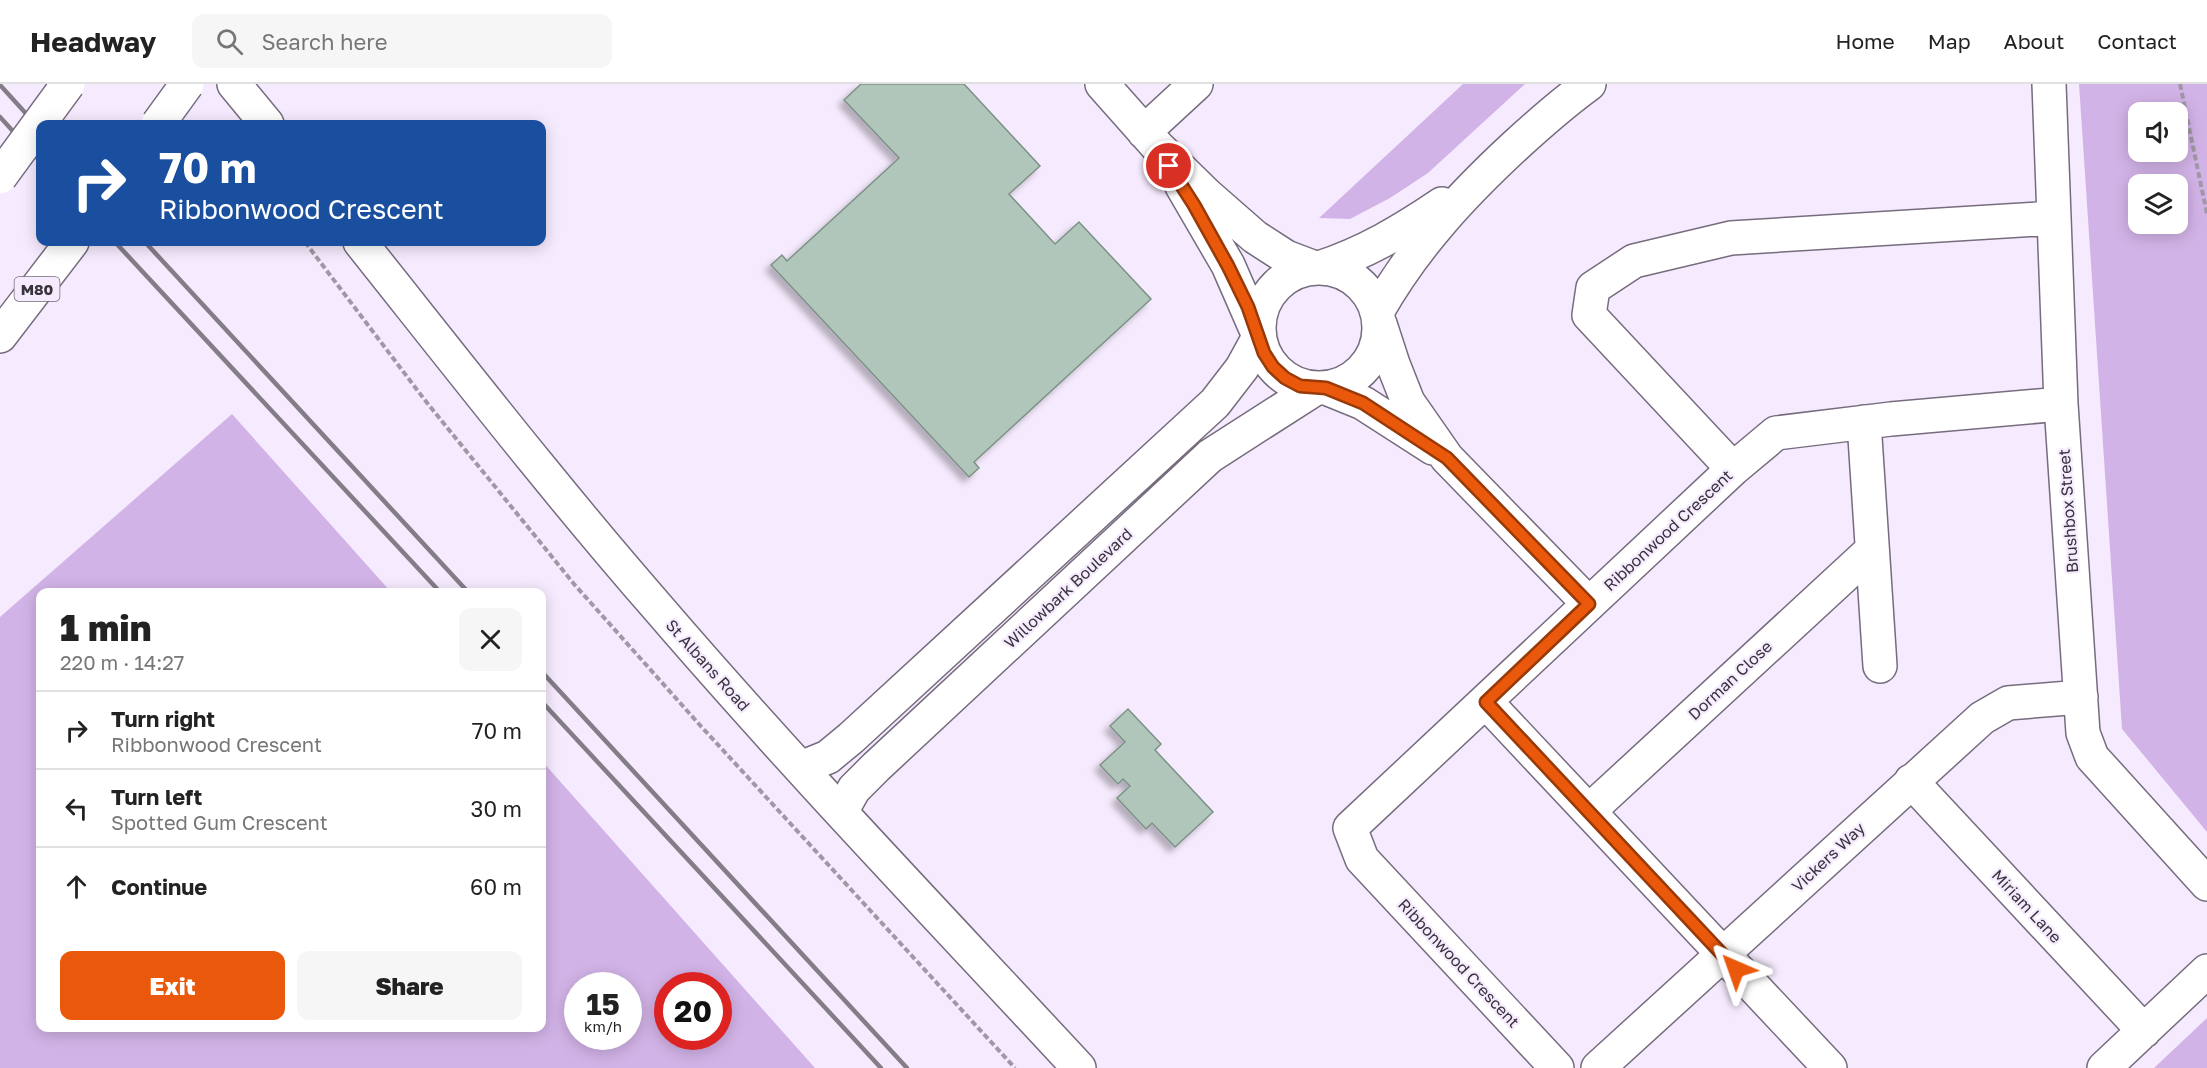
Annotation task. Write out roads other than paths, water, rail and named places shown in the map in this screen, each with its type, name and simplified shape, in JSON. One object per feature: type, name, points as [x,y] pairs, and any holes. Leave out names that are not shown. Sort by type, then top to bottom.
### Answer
[{"type":"main road","points":[[42,120],[69,84]]},
{"type":"main road","points":[[161,120],[188,84]]},
{"type":"main road","points":[[234,84],[264,120]]},
{"type":"main road","points":[[1102,84],[1150,139],[1207,195],[1255,237],[1286,257],[1317,268],[1338,271],[1356,280],[1369,294],[1408,402],[1447,458],[1589,604]]},
{"type":"main road","points":[[1150,139],[1196,84]]},
{"type":"main road","points":[[1321,388],[1344,383],[1359,373],[1371,358],[1378,341],[1378,317],[1396,279],[1429,234],[1478,180],[1562,104],[1589,84]]},
{"type":"main road","name":"Brushbox Street","points":[[2048,86],[2061,404],[2083,733],[2092,757],[2207,884]]},
{"type":"main road","points":[[0,177],[36,128]]},
{"type":"main road","points":[[1150,139],[1194,205],[1228,266],[1264,353],[1273,367],[1285,378],[1300,386],[1321,388],[1363,403],[1447,458]]},
{"type":"main road","points":[[801,768],[828,757],[851,738],[1215,403],[1242,368],[1259,337],[1260,316],[1267,298],[1279,283],[1296,273],[1354,256],[1409,226],[1478,180]]},
{"type":"main road","points":[[1733,469],[1589,315],[1593,288],[1634,261],[1731,238],[2054,218]]},
{"type":"main road","name":"M80","points":[[0,336],[69,246]]},
{"type":"main road","name":"St Albans Road","points":[[363,246],[526,450],[644,592],[841,812],[1079,1068]]},
{"type":"main road","name":"Willowbark Boulevard","points":[[841,812],[854,789],[869,774],[1210,456],[1321,388]]},
{"type":"main road","name":"Ribbonwood Crescent","points":[[1557,1068],[1362,859],[1350,828],[1733,469],[1776,433],[1864,422],[2061,404]]},
{"type":"main road","points":[[1864,422],[1880,666]]},
{"type":"main road","name":"Dorman Close","points":[[1589,810],[1872,550]]},
{"type":"main road","name":"Vickers Way","points":[[1598,1068],[1982,718],[2008,703],[2081,697]]},
{"type":"main road","points":[[1486,702],[1830,1068]]},
{"type":"main road","name":"Miriam Lane","points":[[1911,781],[2144,1031]]},
{"type":"main road","points":[[2104,1068],[2207,971]]},
{"type":"railway","points":[[0,85],[36,125]]},
{"type":"railway","points":[[0,117],[36,157]]},
{"type":"railway","points":[[119,246],[436,588]]},
{"type":"railway","points":[[149,246],[464,588]]},
{"type":"railway","points":[[546,676],[907,1068]]},
{"type":"railway","points":[[546,706],[881,1068]]}]
